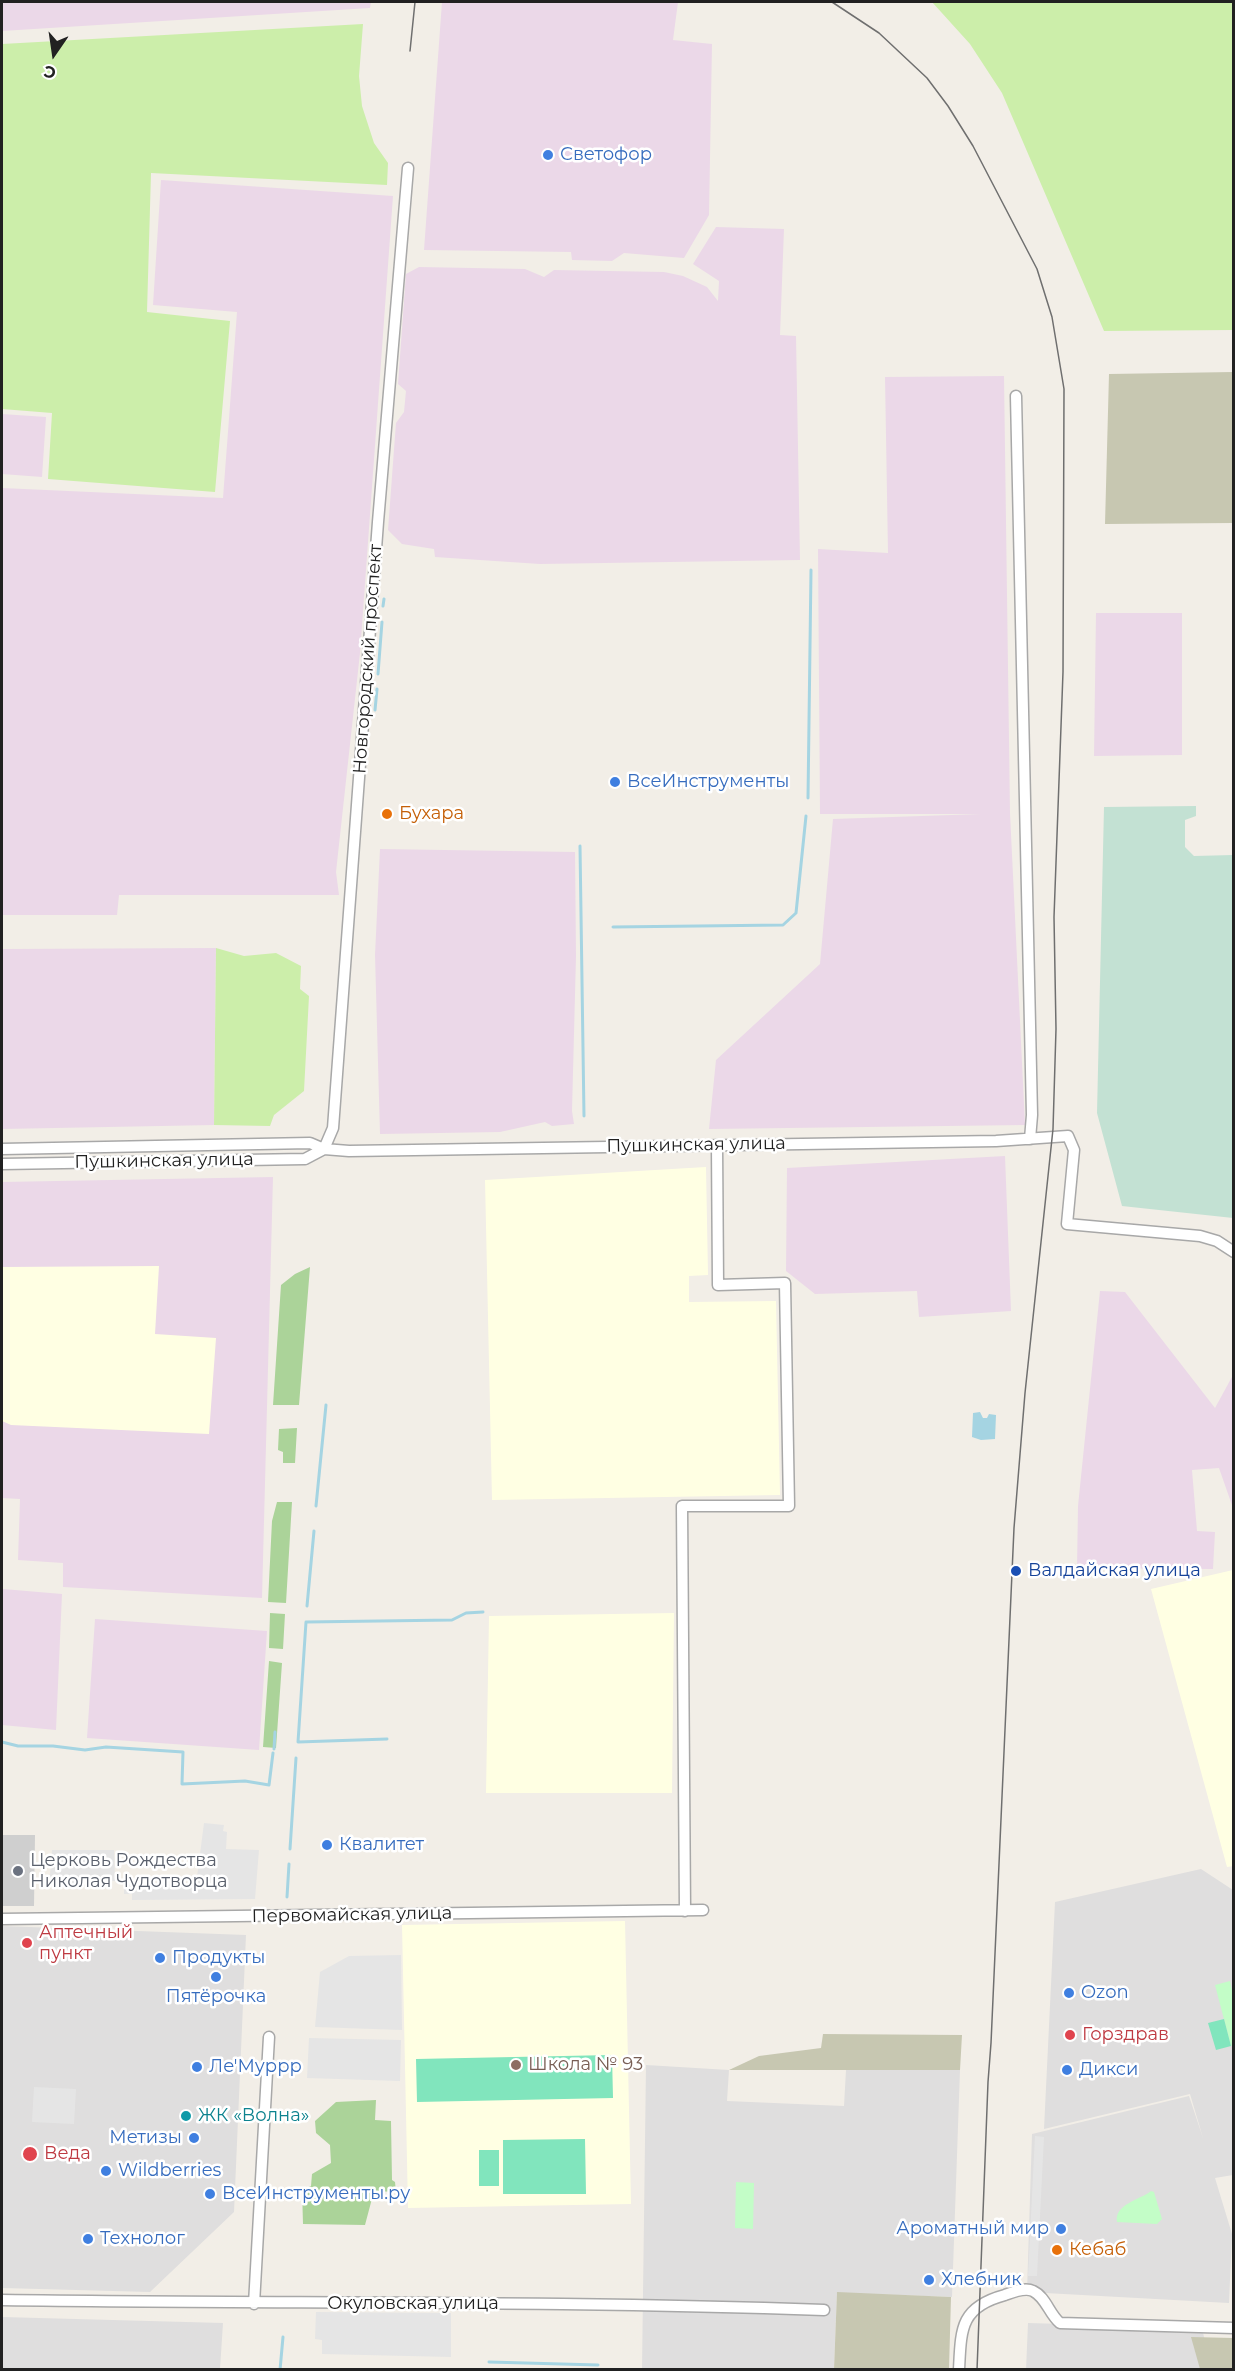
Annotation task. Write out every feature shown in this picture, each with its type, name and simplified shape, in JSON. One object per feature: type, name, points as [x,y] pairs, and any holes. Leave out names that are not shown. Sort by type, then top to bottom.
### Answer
[{"type":"street","name":"Новгородский проспект","points":[[324,1149],[333,1128],[378,522],[408,168]]},
{"type":"street","points":[[1016,396],[1032,1115],[1030,1139]]},
{"type":"street","name":"Пушкинская улица","points":[[2,1149],[310,1143],[324,1149],[349,1151],[1030,1139],[1068,1136],[1074,1150],[1067,1224],[1200,1236],[1217,1241],[1233,1252]]},
{"type":"street","points":[[685,1911],[682,1506],[789,1506],[785,1283],[718,1285],[717,1145]]},
{"type":"street","name":"Пушкинская улица","points":[[2,1164],[305,1159],[324,1149]]},
{"type":"street","name":"Первомайская улица","points":[[2,1919],[703,1910]]},
{"type":"street","points":[[254,2304],[269,2037]]},
{"type":"street","points":[[959,2370],[961,2330],[975,2308],[1001,2296],[1025,2289],[1035,2292],[1060,2323],[1233,2328]]},
{"type":"street","name":"Окуловская улица","points":[[2,2300],[254,2304],[654,2304],[824,2310]]},
{"type":"shaded area","points":[[2,2],[371,2],[370,8],[2,31]]},
{"type":"shaded area","points":[[442,2],[678,2],[673,40],[712,44],[709,215],[684,258],[624,253],[612,261],[572,260],[571,252],[424,250]]},
{"type":"shaded area","points":[[161,180],[393,196],[360,653],[336,872],[339,895],[119,895],[117,915],[2,915],[2,488],[223,498],[237,312],[153,305]]},
{"type":"shaded area","points":[[716,227],[784,229],[780,335],[796,336],[800,560],[540,564],[435,557],[434,549],[402,544],[388,530],[396,423],[404,412],[406,391],[398,384],[406,274],[419,267],[525,269],[544,277],[554,270],[664,272],[683,276],[707,287],[718,301],[719,281],[693,264]]},
{"type":"shaded area","points":[[1233,372],[1233,523],[1105,524],[1109,374]]},
{"type":"shaded area","points":[[1004,376],[1010,813],[1025,1125],[709,1129],[716,1060],[820,964],[833,819],[981,814],[820,814],[818,549],[888,553],[885,377]]},
{"type":"shaded area","points":[[2,414],[46,417],[42,477],[2,474]]},
{"type":"shaded area","points":[[1096,613],[1182,613],[1182,755],[1094,756]]},
{"type":"shaded area","points":[[1196,806],[1196,816],[1185,820],[1185,847],[1194,856],[1233,855],[1233,1218],[1122,1206],[1097,1113],[1104,807]]},
{"type":"shaded area","points":[[380,849],[575,852],[576,956],[572,1111],[574,1124],[552,1126],[545,1122],[500,1132],[380,1134],[375,955]]},
{"type":"shaded area","points":[[216,948],[214,1125],[2,1129],[2,949]]},
{"type":"shaded area","points":[[1005,1156],[1011,1311],[919,1317],[917,1291],[815,1294],[786,1271],[787,1168]]},
{"type":"shaded area","points":[[706,1167],[708,1275],[689,1276],[689,1302],[776,1301],[780,1495],[492,1500],[485,1180]]},
{"type":"shaded area","points":[[273,1177],[262,1598],[63,1587],[63,1563],[18,1560],[20,1499],[2,1498],[2,1182]]},
{"type":"shaded area","points":[[159,1266],[155,1334],[216,1338],[209,1434],[11,1425],[2,1421],[2,1267]]},
{"type":"shaded area","points":[[1100,1291],[1125,1292],[1215,1408],[1233,1375],[1233,1508],[1219,1468],[1192,1470],[1197,1531],[1215,1532],[1213,1569],[1077,1568],[1078,1506]]},
{"type":"shaded area","points":[[1233,1570],[1234,1866],[1227,1867],[1151,1589]]},
{"type":"shaded area","points":[[3,1589],[62,1594],[56,1730],[2,1725]]},
{"type":"shaded area","points":[[674,1613],[672,1793],[486,1793],[489,1616]]},
{"type":"shaded area","points":[[95,1619],[267,1631],[259,1750],[87,1738]]},
{"type":"shaded area","points":[[204,1823],[224,1825],[223,1831],[227,1832],[226,1849],[259,1850],[255,1899],[132,1900],[132,1894],[124,1894],[124,1883],[196,1885]]},
{"type":"shaded area","points":[[2,1835],[35,1835],[34,1906],[2,1906]]},
{"type":"shaded area","points":[[52,1850],[114,1850],[115,1881],[111,1881],[111,1885],[103,1886],[49,1887]]},
{"type":"shaded area","points":[[1201,1869],[1233,1890],[1233,2175],[1215,2178],[1232,2234],[1229,2303],[1027,2292],[1032,2134],[1189,2096],[1203,2138],[1190,2094],[1044,2129],[1055,1902]]},
{"type":"shaded area","name":"Школа № 93","points":[[625,1921],[631,2204],[408,2208],[402,1925]]},
{"type":"shaded area","points":[[2,1926],[246,1935],[234,2212],[150,2292],[2,2288]]},
{"type":"shaded area","points":[[401,1955],[402,2030],[315,2027],[320,1972],[349,1956]]},
{"type":"shaded area","points":[[823,2034],[962,2035],[960,2070],[729,2070],[759,2056],[821,2048]]},
{"type":"shaded area","points":[[309,2038],[401,2040],[400,2081],[307,2078]]},
{"type":"shaded area","points":[[646,2065],[729,2070],[727,2101],[844,2106],[846,2070],[960,2070],[952,2297],[837,2293],[834,2369],[642,2370]]},
{"type":"shaded area","points":[[34,2087],[76,2089],[74,2124],[32,2122]]},
{"type":"shaded area","points":[[1035,2136],[1044,2137],[1037,2276],[1028,2276]]},
{"type":"shaded area","points":[[837,2292],[951,2297],[949,2369],[834,2369]]},
{"type":"shaded area","points":[[316,2312],[451,2313],[451,2357],[322,2354],[322,2340],[315,2339]]},
{"type":"shaded area","points":[[2,2317],[223,2323],[220,2369],[2,2369]]},
{"type":"shaded area","points":[[1028,2323],[1202,2328],[1211,2369],[1026,2370]]},
{"type":"shaded area","points":[[1191,2337],[1233,2338],[1233,2369],[1200,2369]]},
{"type":"green space","points":[[932,2],[1233,2],[1233,330],[1104,331],[1002,93],[970,44]]},
{"type":"green space","points":[[363,24],[359,76],[362,106],[374,143],[388,163],[387,185],[151,173],[147,312],[230,321],[215,492],[48,479],[52,413],[2,409],[2,44]]},
{"type":"green space","points":[[216,948],[244,956],[276,953],[301,966],[300,989],[309,996],[304,1091],[274,1115],[270,1126],[214,1125]]},
{"type":"green space","points":[[310,1267],[299,1405],[273,1405],[281,1285],[295,1274]]},
{"type":"green space","points":[[297,1428],[295,1463],[283,1463],[283,1452],[278,1450],[279,1429]]},
{"type":"green space","points":[[277,1502],[292,1502],[286,1603],[268,1602],[272,1521]]},
{"type":"green space","points":[[270,1613],[285,1614],[283,1649],[269,1648]]},
{"type":"green space","points":[[269,1661],[282,1663],[276,1748],[263,1747]]},
{"type":"green space","points":[[1230,1981],[1233,1996],[1233,2045],[1231,2046],[1215,1985]]},
{"type":"green space","points":[[1224,2019],[1231,2046],[1216,2050],[1208,2023]]},
{"type":"green space","points":[[612,2055],[613,2098],[417,2102],[416,2059]]},
{"type":"green space","points":[[376,2100],[375,2120],[391,2121],[392,2180],[395,2182],[396,2192],[374,2191],[365,2225],[303,2224],[302,2189],[311,2186],[312,2174],[331,2163],[330,2145],[316,2133],[315,2121],[336,2102]]},
{"type":"green space","points":[[585,2139],[586,2194],[503,2194],[503,2140]]},
{"type":"green space","points":[[479,2150],[499,2150],[499,2186],[479,2186]]},
{"type":"green space","points":[[736,2182],[754,2183],[753,2229],[735,2228]]},
{"type":"green space","points":[[1151,2191],[1154,2192],[1162,2219],[1157,2224],[1117,2222],[1117,2216],[1124,2207]]},
{"type":"water","points":[[980,1412],[983,1418],[987,1418],[989,1414],[996,1415],[995,1439],[981,1440],[972,1437],[973,1413]]},
{"type":"waterway","points":[[808,798],[811,570]]},
{"type":"waterway","points":[[383,606],[384,599]]},
{"type":"waterway","points":[[378,674],[382,622]]},
{"type":"waterway","points":[[375,710],[377,689]]},
{"type":"waterway","points":[[613,927],[783,925],[796,913],[806,816]]},
{"type":"waterway","points":[[580,846],[584,1116]]},
{"type":"waterway","points":[[316,1506],[326,1405]]},
{"type":"waterway","points":[[307,1606],[314,1531]]},
{"type":"waterway","points":[[387,1739],[298,1742],[306,1622],[452,1620],[466,1613],[483,1612]]},
{"type":"waterway","points":[[274,1749],[275,1732]]},
{"type":"waterway","points":[[2,1742],[18,1746],[53,1746],[85,1750],[106,1747],[183,1752],[182,1784],[245,1781],[269,1785],[273,1753]]},
{"type":"waterway","points":[[290,1849],[296,1758]]},
{"type":"waterway","points":[[287,1897],[289,1864]]},
{"type":"waterway","points":[[280,2370],[283,2337]]},
{"type":"waterway","points":[[489,2362],[598,2365]]},
{"type":"tram line","points":[[410,51],[415,2]]},
{"type":"tram line","points":[[832,2],[879,33],[927,78],[973,146],[1037,269],[1052,317],[1064,389],[1063,672],[1054,917],[1056,1029],[1053,1129],[1025,1393],[1014,1528],[977,2370]]},
{"type":"place","name":"Светофор","points":[[548,155]]},
{"type":"place","name":"ВсеИнструменты","points":[[615,782]]},
{"type":"place","name":"Бухара","points":[[387,814]]},
{"type":"place","name":"Валдайская улица","points":[[1016,1571]]},
{"type":"place","name":"Квалитет","points":[[327,1845]]},
{"type":"place","name":"Церковь Рождества Николая Чудотворца","points":[[18,1871]]},
{"type":"place","name":"Аптечный пункт","points":[[27,1943]]},
{"type":"place","name":"Продукты","points":[[160,1958]]},
{"type":"place","name":"Пятёрочка","points":[[216,1977]]},
{"type":"place","name":"Ozon","points":[[1069,1993]]},
{"type":"place","name":"Горздрав","points":[[1070,2035]]},
{"type":"place","name":"Школа № 93","points":[[516,2065]]},
{"type":"place","name":"Ле'Муррр","points":[[197,2067]]},
{"type":"place","name":"Дикси","points":[[1067,2070]]},
{"type":"place","name":"ЖК «Волна»","points":[[186,2116]]},
{"type":"place","name":"Метизы","points":[[194,2138]]},
{"type":"place","name":"Веда","points":[[30,2154]]},
{"type":"place","name":"Wildberries","points":[[106,2171]]},
{"type":"place","name":"ВсеИнструменты.ру","points":[[210,2194]]},
{"type":"place","name":"Ароматный мир","points":[[1061,2229]]},
{"type":"place","name":"Технолог","points":[[88,2239]]},
{"type":"place","name":"Кебаб","points":[[1057,2250]]},
{"type":"place","name":"Хлебник","points":[[929,2280]]}]
